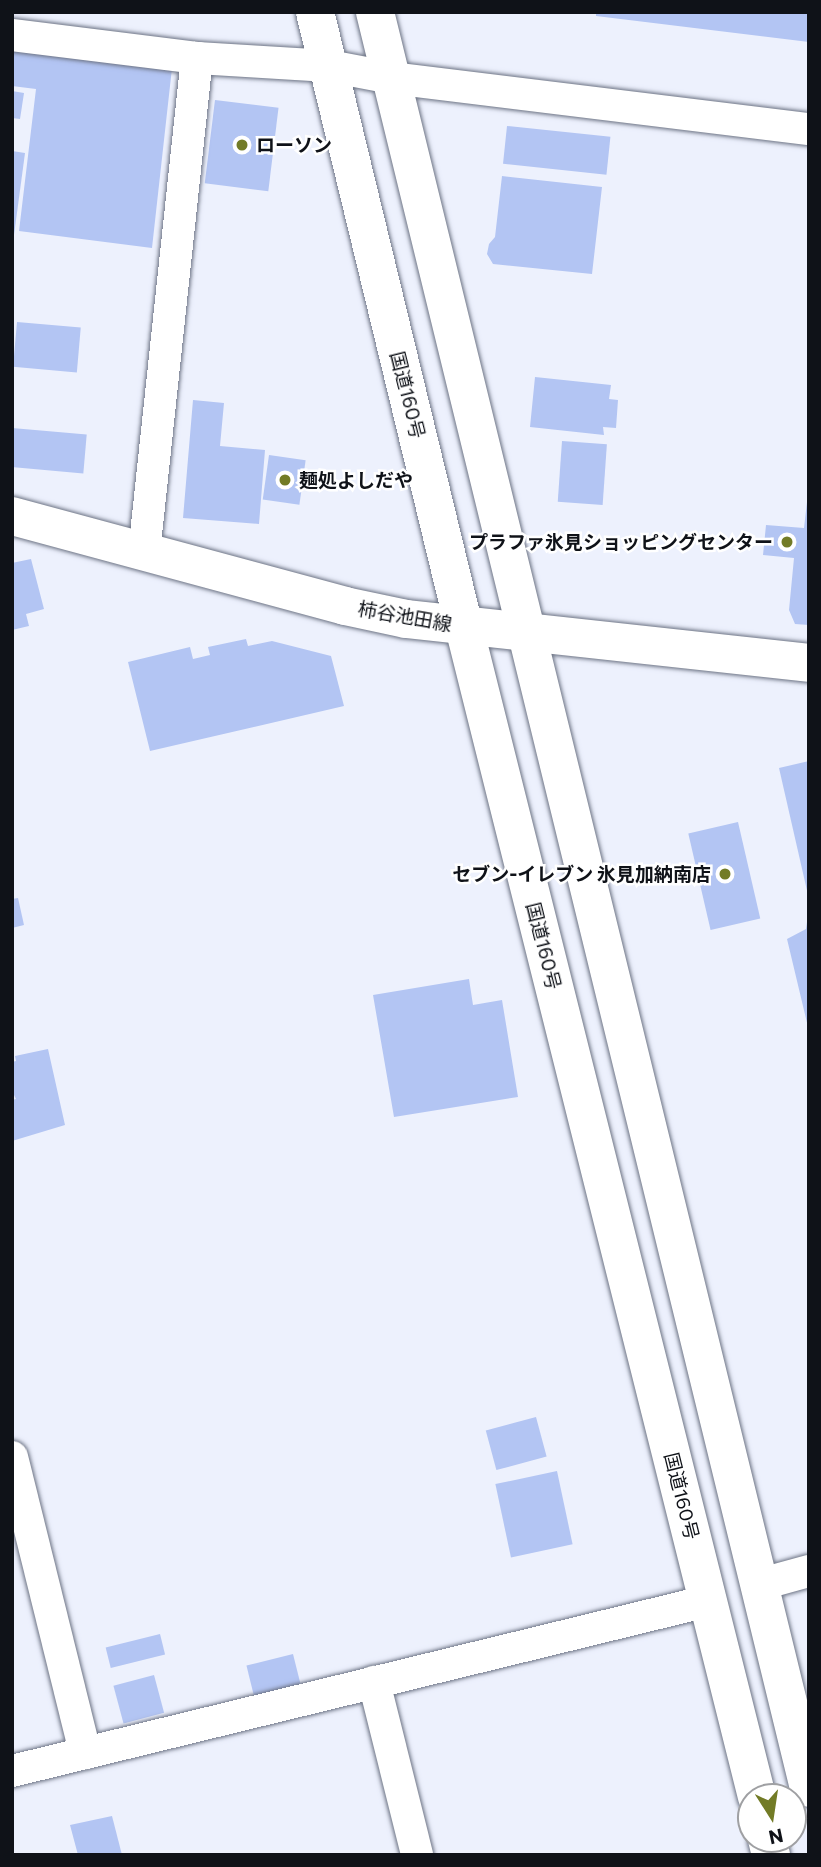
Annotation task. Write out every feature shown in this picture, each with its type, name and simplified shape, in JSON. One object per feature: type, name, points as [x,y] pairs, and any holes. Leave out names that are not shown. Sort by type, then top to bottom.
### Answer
[{"type":"main road","name":"国道160号","points":[[314,12],[464,626],[754,1783]]},
{"type":"main road","points":[[375,12],[809,1788]]},
{"type":"main road","name":"柿谷池田線","points":[[12,516],[345,606],[464,626],[809,663]]},
{"type":"street","points":[[12,35],[197,58],[328,66],[392,78],[809,129]]},
{"type":"street","points":[[144,553],[197,58]]},
{"type":"street","points":[[12,1457],[85,1753]]},
{"type":"street","points":[[758,1585],[809,1571]]},
{"type":"street","points":[[12,1771],[708,1601]]},
{"type":"street","points":[[374,1682],[417,1855]]},
{"type":"building","points":[[596,12],[809,12],[809,42],[596,16]]},
{"type":"building","points":[[12,51],[172,68],[152,248],[19,231],[36,89],[12,86]]},
{"type":"building","points":[[12,91],[24,93],[20,119],[12,118]]},
{"type":"building","name":"ローソン","points":[[215,100],[279,108],[268,191],[205,183]]},
{"type":"building","points":[[507,126],[610,137],[606,175],[503,164]]},
{"type":"building","points":[[12,151],[25,153],[14,235],[12,235]]},
{"type":"building","points":[[502,176],[602,187],[592,274],[493,264],[487,254],[489,244],[495,237]]},
{"type":"building","points":[[17,322],[81,328],[77,372],[13,367]]},
{"type":"building","points":[[535,377],[611,385],[609,399],[618,400],[616,428],[603,427],[604,435],[530,427]]},
{"type":"building","points":[[193,400],[224,403],[220,446],[265,450],[259,524],[183,518]]},
{"type":"building","points":[[12,428],[87,435],[83,473],[12,467]]},
{"type":"building","points":[[562,441],[607,444],[603,505],[558,502]]},
{"type":"building","name":"麺処よしだや","points":[[269,455],[306,460],[299,505],[263,500]]},
{"type":"building","name":"プラファ氷見ショッピングセンター","points":[[807,502],[809,625],[795,624],[789,610],[794,558],[763,555],[766,525],[804,528]]},
{"type":"building","points":[[31,559],[44,609],[26,614],[29,626],[12,630],[12,563]]},
{"type":"building","points":[[246,639],[248,646],[272,641],[331,656],[344,706],[150,751],[128,662],[190,647],[193,659],[210,655],[208,647]]},
{"type":"building","points":[[809,761],[809,895],[808,895],[779,768]]},
{"type":"building","name":"セブン-イレブン 氷見加納南店","points":[[738,822],[760,918],[711,930],[688,833]]},
{"type":"building","points":[[18,898],[24,925],[12,928],[12,899]]},
{"type":"building","points":[[807,922],[808,1027],[787,939],[806,929]]},
{"type":"building","points":[[469,979],[473,1005],[502,1000],[518,1097],[394,1117],[373,995]]},
{"type":"building","points":[[48,1049],[65,1125],[12,1141],[12,1100],[16,1099],[12,1091],[12,1062],[16,1061],[15,1056]]},
{"type":"building","points":[[536,1417],[547,1457],[496,1470],[486,1430]]},
{"type":"building","points":[[557,1471],[573,1544],[511,1557],[495,1484]]},
{"type":"building","points":[[160,1634],[165,1654],[111,1668],[106,1648]]},
{"type":"building","points":[[293,1654],[301,1685],[254,1697],[246,1666]]},
{"type":"building","points":[[154,1675],[164,1713],[124,1724],[113,1686]]},
{"type":"building","points":[[112,1816],[122,1855],[78,1855],[70,1825]]},
{"type":"place","name":"ローソン","points":[[242,145]]},
{"type":"place","name":"麺処よしだや","points":[[285,480]]},
{"type":"place","name":"プラファ氷見ショッピングセンター","points":[[787,542]]},
{"type":"place","name":"セブン-イレブン 氷見加納南店","points":[[725,874]]}]
